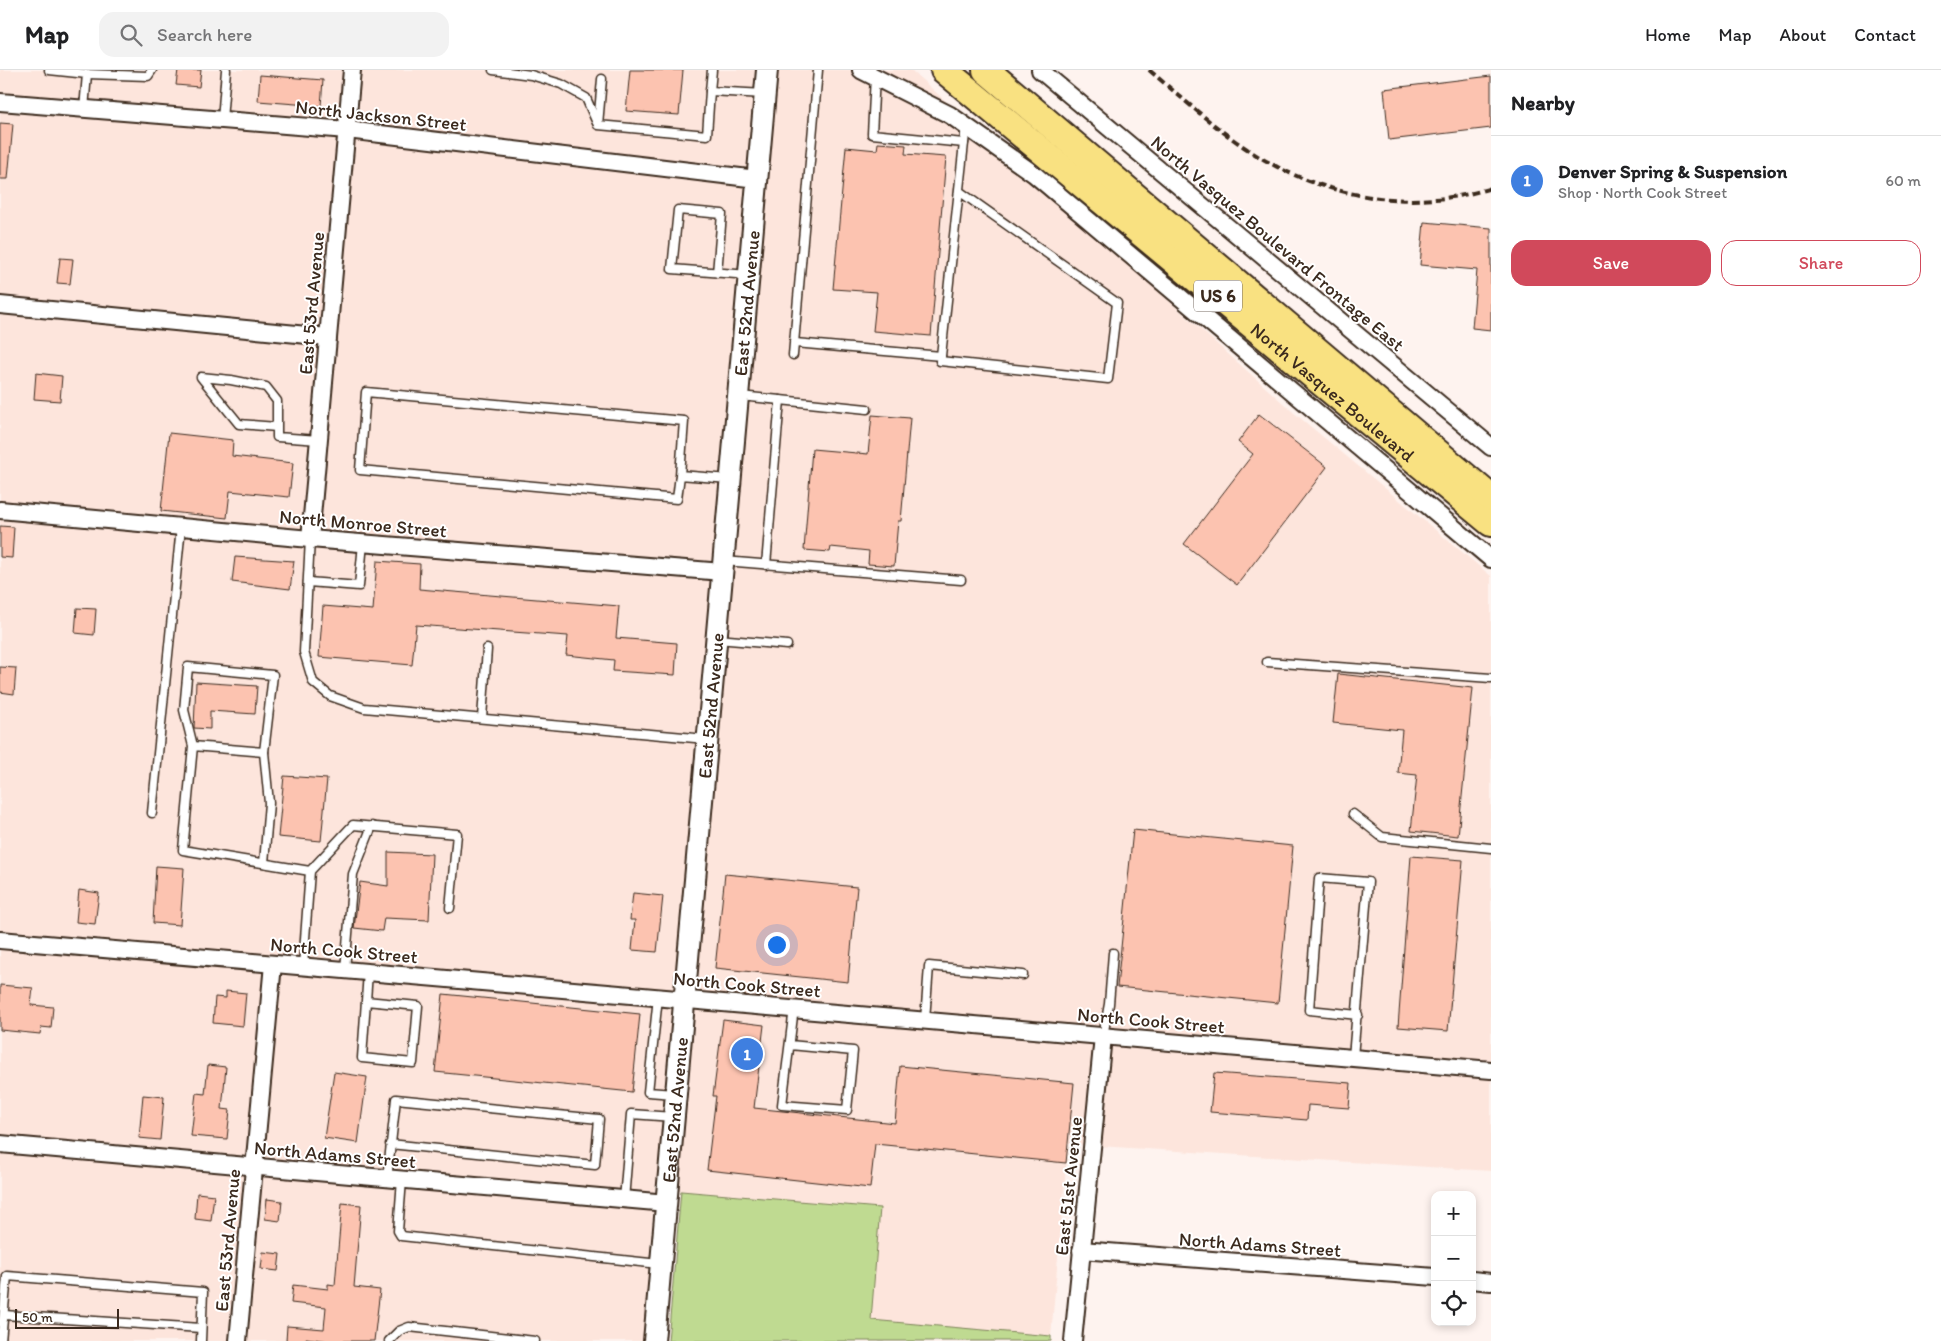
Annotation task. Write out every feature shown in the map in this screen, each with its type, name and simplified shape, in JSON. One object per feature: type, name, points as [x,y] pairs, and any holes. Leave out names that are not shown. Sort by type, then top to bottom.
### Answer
[{"type":"highway","name":"North Vasquez Boulevard","points":[[944,70],[1491,523]]},
{"type":"highway","name":"North Vasquez Boulevard","points":[[986,70],[1491,498]]},
{"type":"street","name":"East 53rd Avenue","points":[[310,539],[352,70]]},
{"type":"street","name":"East 52nd Avenue","points":[[654,1341],[767,70]]},
{"type":"street","name":"North Vasquez Boulevard Frontage East","points":[[1040,70],[1491,447]]},
{"type":"street","points":[[868,73],[966,126],[1034,174],[1491,558]]},
{"type":"street","name":"North Jackson Street","points":[[0,102],[347,130],[757,179]]},
{"type":"street","points":[[0,305],[328,337]]},
{"type":"street","name":"North Monroe Street","points":[[0,510],[363,544],[723,566]]},
{"type":"street","name":"North Cook Street","points":[[0,940],[1491,1070]]},
{"type":"street","name":"East 53rd Avenue","points":[[238,1341],[273,964]]},
{"type":"street","name":"East 51st Avenue","points":[[1073,1341],[1102,1036]]},
{"type":"street","name":"North Adams Street","points":[[0,1144],[667,1203]]},
{"type":"street","name":"North Adams Street","points":[[1082,1250],[1431,1277]]},
{"type":"street","points":[[1476,1280],[1491,1282]]},
{"type":"lane","points":[[49,70],[87,74],[148,76],[152,70]]},
{"type":"lane","points":[[222,120],[226,70]]},
{"type":"lane","points":[[493,70],[531,75],[561,84],[586,98],[598,125]]},
{"type":"lane","points":[[598,125],[706,135],[712,70]]},
{"type":"lane","points":[[794,355],[818,70]]},
{"type":"lane","points":[[868,73],[872,134],[964,143]]},
{"type":"lane","points":[[84,109],[87,74]]},
{"type":"lane","points":[[598,125],[602,79]]},
{"type":"lane","points":[[710,91],[765,94]]},
{"type":"lane","points":[[959,191],[1117,302],[1108,379],[940,361],[966,126]]},
{"type":"lane","points":[[717,273],[722,214],[678,210],[672,269],[717,273],[749,275]]},
{"type":"lane","points":[[794,343],[941,356]]},
{"type":"lane","points":[[277,427],[239,424],[201,377],[231,380],[266,387],[278,401],[277,437],[319,440]]},
{"type":"lane","points":[[366,392],[684,421],[680,475],[678,499],[360,470],[366,392]]},
{"type":"lane","points":[[738,396],[867,409]]},
{"type":"lane","points":[[766,565],[780,400]]},
{"type":"lane","points":[[680,475],[731,479]]},
{"type":"lane","points":[[152,813],[180,527]]},
{"type":"lane","points":[[310,539],[304,652],[313,682],[330,696],[364,708],[708,739]]},
{"type":"lane","points":[[308,582],[359,586],[363,544]]},
{"type":"lane","points":[[723,566],[766,565],[961,580]]},
{"type":"lane","points":[[717,639],[788,645]]},
{"type":"lane","points":[[482,718],[487,649]]},
{"type":"lane","points":[[1267,662],[1491,678]]},
{"type":"lane","points":[[264,863],[269,803],[264,752],[273,675],[188,667],[184,710],[193,746],[183,850],[310,871]]},
{"type":"lane","points":[[193,746],[264,752]]},
{"type":"lane","points":[[1352,814],[1382,837],[1491,848]]},
{"type":"lane","points":[[303,966],[310,871],[353,825],[457,834],[450,908]]},
{"type":"lane","points":[[345,970],[353,874],[372,826]]},
{"type":"lane","points":[[1353,1057],[1358,1015],[1368,882],[1319,878],[1309,1010],[1358,1015]]},
{"type":"lane","points":[[1102,1036],[1108,1004],[1113,953]]},
{"type":"lane","points":[[924,1020],[929,966],[1023,975]]},
{"type":"lane","points":[[366,1001],[418,1006],[413,1063],[362,1058],[368,972]]},
{"type":"lane","points":[[658,997],[648,1092],[676,1095]]},
{"type":"lane","points":[[790,1045],[854,1051],[847,1110],[782,1105],[794,1008]]},
{"type":"lane","points":[[390,1144],[595,1165],[599,1119],[396,1099],[390,1144],[398,1231],[401,1236],[661,1264]]},
{"type":"lane","points":[[624,1200],[631,1114],[674,1117]]},
{"type":"lane","points":[[1,1341],[7,1276],[203,1292],[201,1341]]},
{"type":"lane","points":[[4,1315],[201,1328]]},
{"type":"lane","points":[[389,1341],[399,1331],[409,1328],[535,1341]]},
{"type":"shaded area","points":[[0,70],[911,70],[1293,412],[1491,576],[1491,1171],[1068,1144],[1051,1336],[871,1320],[880,1208],[681,1191],[655,1186],[643,1341],[0,1341]]},
{"type":"green space","points":[[681,1191],[880,1208],[871,1320],[1051,1336],[1051,1341],[668,1341]]},
{"type":"building","points":[[178,70],[201,70],[199,87],[176,85]]},
{"type":"building","points":[[630,70],[683,70],[679,115],[626,111]]},
{"type":"building","points":[[260,75],[323,80],[321,106],[258,101]]},
{"type":"building","points":[[1491,76],[1491,128],[1389,140],[1384,89]]},
{"type":"building","points":[[0,123],[13,124],[8,179],[0,179]]},
{"type":"building","points":[[878,143],[906,145],[905,154],[946,157],[931,336],[873,331],[877,292],[833,289],[846,147],[877,150]]},
{"type":"building","points":[[1424,222],[1491,228],[1491,330],[1472,328],[1477,270],[1420,265]]},
{"type":"building","points":[[60,258],[73,259],[70,284],[57,283]]},
{"type":"building","points":[[36,373],[62,376],[60,401],[34,399]]},
{"type":"building","points":[[1259,414],[1327,467],[1237,585],[1184,544],[1253,454],[1238,442]]},
{"type":"building","points":[[872,415],[910,418],[901,521],[898,521],[894,566],[868,564],[869,551],[831,547],[830,552],[804,550],[812,449],[868,454]]},
{"type":"building","points":[[169,433],[233,440],[232,456],[293,463],[289,497],[230,491],[227,518],[161,511]]},
{"type":"building","points":[[0,526],[14,527],[12,558],[0,557]]},
{"type":"building","points":[[235,557],[294,561],[290,589],[232,582]]},
{"type":"building","points":[[377,561],[420,564],[419,589],[619,606],[616,638],[677,643],[675,675],[613,671],[614,660],[566,655],[568,636],[416,625],[412,665],[319,657],[323,606],[373,610]]},
{"type":"building","points":[[77,608],[96,609],[94,635],[75,633]]},
{"type":"building","points":[[0,667],[16,668],[14,694],[0,692]]},
{"type":"building","points":[[1338,674],[1473,688],[1458,836],[1411,831],[1417,775],[1398,773],[1402,730],[1333,723]]},
{"type":"building","points":[[196,682],[257,686],[255,714],[210,711],[210,729],[194,728]]},
{"type":"building","points":[[284,776],[327,779],[321,841],[278,837]]},
{"type":"building","points":[[1133,830],[1293,846],[1278,1003],[1117,987]]},
{"type":"building","points":[[388,852],[432,854],[429,920],[384,918],[382,931],[354,928],[360,882],[388,886]]},
{"type":"building","points":[[1411,856],[1463,860],[1448,1031],[1398,1027]]},
{"type":"building","points":[[156,866],[184,868],[180,925],[153,923]]},
{"type":"building","points":[[725,874],[857,887],[848,982],[715,968]]},
{"type":"building","points":[[79,890],[99,893],[95,924],[76,922]]},
{"type":"building","points":[[633,893],[663,896],[657,952],[632,950],[635,920],[630,920]]},
{"type":"building","points":[[0,985],[33,988],[31,1005],[53,1007],[51,1028],[41,1027],[40,1034],[0,1030]]},
{"type":"building","points":[[226,991],[246,993],[243,1026],[213,1023],[215,997],[226,998]]},
{"type":"building","points":[[443,994],[640,1014],[632,1092],[435,1072]]},
{"type":"building","points":[[723,1020],[764,1025],[754,1108],[895,1123],[900,1066],[1074,1083],[1066,1163],[875,1144],[870,1188],[707,1170],[716,1096],[713,1096]]},
{"type":"building","points":[[208,1065],[226,1067],[222,1109],[230,1110],[227,1139],[191,1136],[196,1093],[205,1094]]},
{"type":"building","points":[[334,1072],[367,1077],[358,1143],[324,1138]]},
{"type":"building","points":[[1214,1073],[1351,1083],[1349,1108],[1308,1105],[1307,1120],[1210,1112]]},
{"type":"building","points":[[143,1095],[164,1097],[160,1140],[139,1138]]},
{"type":"building","points":[[197,1193],[214,1195],[211,1221],[195,1219]]},
{"type":"building","points":[[267,1199],[282,1201],[280,1221],[265,1219]]},
{"type":"building","points":[[342,1203],[361,1205],[354,1287],[380,1290],[374,1341],[330,1341],[306,1338],[306,1341],[286,1341],[287,1326],[324,1329],[326,1307],[291,1303],[293,1285],[328,1289],[328,1284],[335,1285]]},
{"type":"building","points":[[263,1252],[280,1254],[278,1271],[261,1269]]},
{"type":"railway","points":[[1149,70],[1231,138],[1272,164],[1301,178],[1363,196],[1395,199],[1459,196],[1491,188]]},
{"type":"place","name":"Denver Spring & Suspension","points":[[747,1054]]}]
